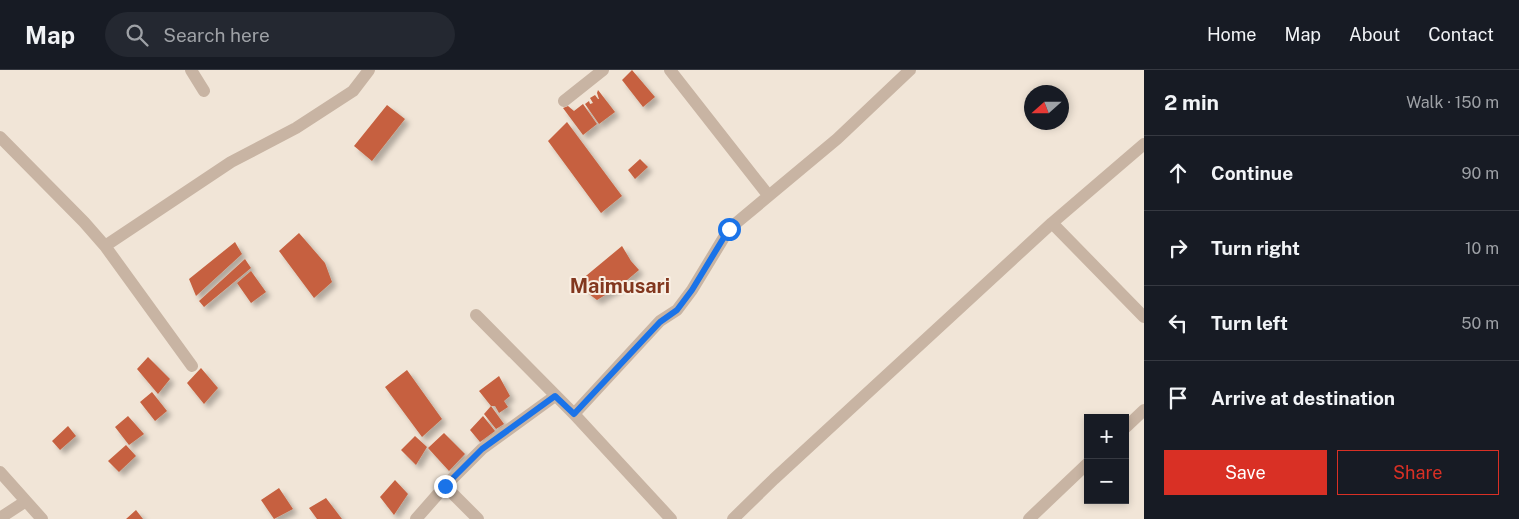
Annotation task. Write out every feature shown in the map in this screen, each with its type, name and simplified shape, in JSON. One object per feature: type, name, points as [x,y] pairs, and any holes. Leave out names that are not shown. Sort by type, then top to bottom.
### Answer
[{"type":"street","points":[[191,70],[204,91]]},
{"type":"street","points":[[105,246],[231,162],[296,128],[353,91],[369,70]]},
{"type":"street","points":[[564,101],[603,70]]},
{"type":"street","points":[[670,70],[768,195]]},
{"type":"street","points":[[574,414],[660,322],[677,310],[692,290],[729,229],[837,139],[910,70]]},
{"type":"street","points":[[0,137],[84,222],[105,246],[192,366]]},
{"type":"street","points":[[732,519],[1052,223],[1144,144]]},
{"type":"street","points":[[1052,223],[1144,317]]},
{"type":"street","points":[[476,315],[574,414],[672,519]]},
{"type":"street","points":[[416,519],[445,486],[482,449],[555,396]]},
{"type":"street","points":[[1129,424],[1144,410]]},
{"type":"street","points":[[1030,519],[1084,467]]},
{"type":"street","points":[[0,472],[42,519]]},
{"type":"street","points":[[445,486],[478,519]]},
{"type":"street","points":[[0,518],[26,501]]},
{"type":"building","points":[[632,70],[655,97],[643,107],[622,80]]},
{"type":"building","points":[[598,90],[615,112],[599,124],[585,104],[589,101],[590,104],[593,103],[590,98],[595,95],[599,99]]},
{"type":"building","points":[[583,104],[597,124],[583,135],[563,108],[568,106],[574,111]]},
{"type":"building","points":[[387,105],[405,119],[372,161],[354,146]]},
{"type":"building","points":[[567,122],[622,196],[601,213],[548,141]]},
{"type":"building","points":[[640,159],[648,167],[635,179],[628,170]]},
{"type":"building","points":[[299,233],[325,263],[332,282],[314,298],[279,251]]},
{"type":"building","points":[[235,242],[242,254],[196,296],[189,279]]},
{"type":"building","points":[[622,246],[639,270],[620,286],[597,300],[589,294],[581,280]]},
{"type":"building","points":[[245,259],[251,268],[204,307],[199,301]]},
{"type":"building","points":[[251,271],[266,292],[251,303],[237,283]]},
{"type":"building","points":[[148,357],[170,379],[158,394],[137,369]]},
{"type":"building","points":[[201,368],[218,388],[204,404],[187,383]]},
{"type":"building","points":[[407,370],[442,419],[422,437],[385,387]]},
{"type":"building","points":[[499,376],[510,396],[504,401],[508,407],[499,413],[495,406],[491,406],[479,391]]},
{"type":"building","points":[[152,392],[167,411],[155,421],[140,402]]},
{"type":"building","points":[[491,406],[504,424],[496,429],[484,414]]},
{"type":"building","points":[[128,416],[144,434],[129,445],[115,427]]},
{"type":"building","points":[[483,416],[495,431],[480,442],[470,430]]},
{"type":"building","points":[[68,426],[76,436],[60,450],[52,441]]},
{"type":"building","points":[[444,433],[465,454],[449,471],[428,448]]},
{"type":"building","points":[[415,436],[427,447],[416,465],[401,450]]},
{"type":"building","points":[[126,445],[136,456],[119,472],[108,461]]},
{"type":"building","points":[[395,480],[408,494],[394,515],[380,497]]},
{"type":"building","points":[[279,488],[293,509],[274,519],[261,500]]},
{"type":"building","points":[[326,498],[342,519],[317,519],[309,508]]},
{"type":"building","points":[[136,510],[143,519],[126,519]]},
{"type":"district","name":"Maimusari","points":[[620,286]]},
{"type":"route","points":[[445,486],[482,449],[555,396],[574,414],[660,322],[677,310],[692,290],[729,229]]}]
